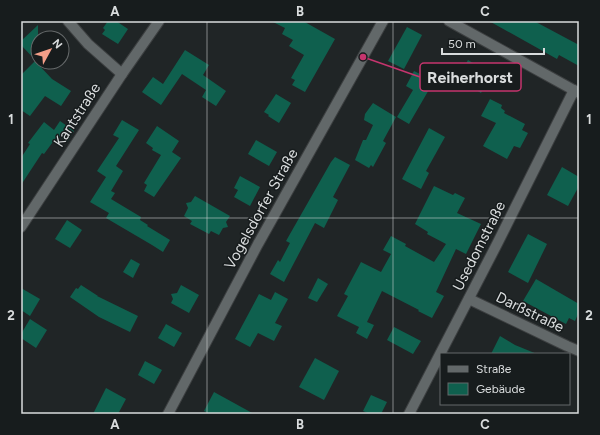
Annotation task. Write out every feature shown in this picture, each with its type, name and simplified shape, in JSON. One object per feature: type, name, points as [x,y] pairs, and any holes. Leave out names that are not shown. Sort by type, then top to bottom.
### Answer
[{"type":"street","points":[[68,21],[88,44],[122,74]]},
{"type":"street","name":"Kantstraße","points":[[21,227],[122,74],[159,21]]},
{"type":"street","name":"Vogelsdorfer Straße","points":[[168,414],[258,244],[383,21]]},
{"type":"street","points":[[449,21],[576,92]]},
{"type":"street","name":"Usedomstraße","points":[[441,353],[576,92]]},
{"type":"street","name":"Darßstraße","points":[[469,299],[579,351]]},
{"type":"street","name":"Usedomstraße","points":[[409,414],[440,355]]},
{"type":"building","points":[[108,21],[116,21],[128,29],[118,44],[102,34],[105,30],[103,28]]},
{"type":"building","points":[[271,21],[303,21],[335,39],[305,92],[292,85],[295,80],[291,78],[304,55],[289,46],[293,40],[282,34],[285,28]]},
{"type":"building","points":[[489,21],[534,21],[579,45],[579,66],[559,55],[557,59]]},
{"type":"building","points":[[38,25],[38,30],[33,30]]},
{"type":"building","points":[[407,27],[422,35],[404,69],[388,61]]},
{"type":"building","points":[[30,33],[30,55],[21,45],[21,41]]},
{"type":"building","points":[[185,50],[209,65],[203,75],[226,91],[216,106],[202,97],[206,90],[182,74],[161,105],[142,92],[153,77],[163,84]]},
{"type":"building","points":[[468,60],[485,70],[481,78],[487,82],[481,93],[461,81],[459,76]]},
{"type":"building","points":[[30,66],[30,70],[44,70],[52,79],[71,91],[61,106],[45,96],[30,116],[21,110],[21,75]]},
{"type":"building","points":[[414,71],[434,81],[409,124],[397,117],[413,90],[406,86]]},
{"type":"building","points":[[276,94],[291,103],[279,123],[264,112]]},
{"type":"building","points":[[490,99],[502,105],[501,108],[505,111],[504,113],[525,124],[522,130],[528,133],[520,148],[514,146],[507,159],[483,146],[496,123],[481,116]]},
{"type":"building","points":[[373,103],[396,117],[383,141],[386,143],[373,167],[371,165],[369,168],[355,160],[363,140],[366,140],[373,125],[364,120],[365,114]]},
{"type":"building","points":[[122,120],[139,130],[116,166],[123,171],[111,191],[115,193],[111,199],[141,217],[140,220],[148,225],[147,226],[170,240],[163,252],[106,218],[109,213],[90,202],[106,177],[97,171],[119,138],[113,135]]},
{"type":"building","points":[[60,121],[74,131],[67,142],[58,135],[44,154],[42,153],[21,185],[21,158],[30,144],[28,143],[44,122],[54,130]]},
{"type":"building","points":[[157,126],[179,141],[172,152],[181,158],[154,197],[144,191],[147,185],[144,183],[161,155],[152,150],[153,148],[146,143]]},
{"type":"building","points":[[429,128],[445,137],[426,171],[429,173],[421,189],[402,179]]},
{"type":"building","points":[[256,140],[277,152],[269,166],[248,154]]},
{"type":"building","points":[[335,157],[350,165],[333,197],[338,200],[324,228],[315,223],[284,282],[270,274],[278,260],[280,262],[290,243],[286,241]]},
{"type":"building","points":[[562,167],[579,177],[579,186],[568,206],[547,195]]},
{"type":"building","points":[[240,176],[260,187],[250,206],[234,197],[238,190],[234,188]]},
{"type":"building","points":[[434,186],[453,195],[455,193],[465,198],[457,213],[481,224],[466,254],[456,249],[436,292],[444,296],[432,318],[382,291],[367,322],[374,325],[367,339],[356,333],[359,327],[337,316],[348,296],[344,294],[361,262],[381,272],[391,254],[383,250],[391,236],[406,244],[405,246],[434,262],[446,244],[427,234],[428,232],[415,224]]},
{"type":"building","points":[[195,196],[230,216],[226,222],[228,227],[223,228],[219,235],[211,231],[209,234],[190,224],[192,221],[184,216],[188,208],[186,203],[191,202]]},
{"type":"building","points":[[67,220],[82,230],[70,248],[55,239]]},
{"type":"building","points":[[528,234],[547,244],[528,283],[508,272]]},
{"type":"building","points":[[131,259],[140,264],[133,278],[123,272]]},
{"type":"building","points":[[318,278],[328,284],[317,302],[308,298]]},
{"type":"building","points":[[536,279],[579,304],[579,312],[575,321],[569,318],[566,324],[523,301]]},
{"type":"building","points":[[81,285],[97,296],[138,316],[130,332],[99,317],[70,297],[76,288],[78,289]]},
{"type":"building","points":[[181,285],[199,295],[189,313],[171,303],[173,299],[171,294],[177,293]]},
{"type":"building","points":[[21,288],[40,299],[30,316],[21,310]]},
{"type":"building","points":[[275,292],[288,299],[275,323],[282,326],[274,341],[258,333],[250,347],[235,339],[259,294],[271,300]]},
{"type":"building","points":[[30,319],[47,330],[36,348],[21,338],[21,334]]},
{"type":"building","points":[[166,324],[182,333],[174,347],[158,338]]},
{"type":"building","points":[[394,327],[421,341],[413,354],[387,340]]},
{"type":"building","points":[[500,336],[515,345],[535,353],[492,353]]},
{"type":"building","points":[[315,358],[339,371],[324,400],[299,387]]},
{"type":"building","points":[[145,361],[162,370],[154,384],[138,375]]},
{"type":"building","points":[[106,388],[126,399],[118,414],[93,414]]},
{"type":"building","points":[[214,392],[254,414],[210,414],[204,411]]},
{"type":"building","points":[[371,395],[387,402],[381,414],[370,414],[363,411]]},
{"type":"place","name":"Reiherhorst","points":[[363,57]]}]
